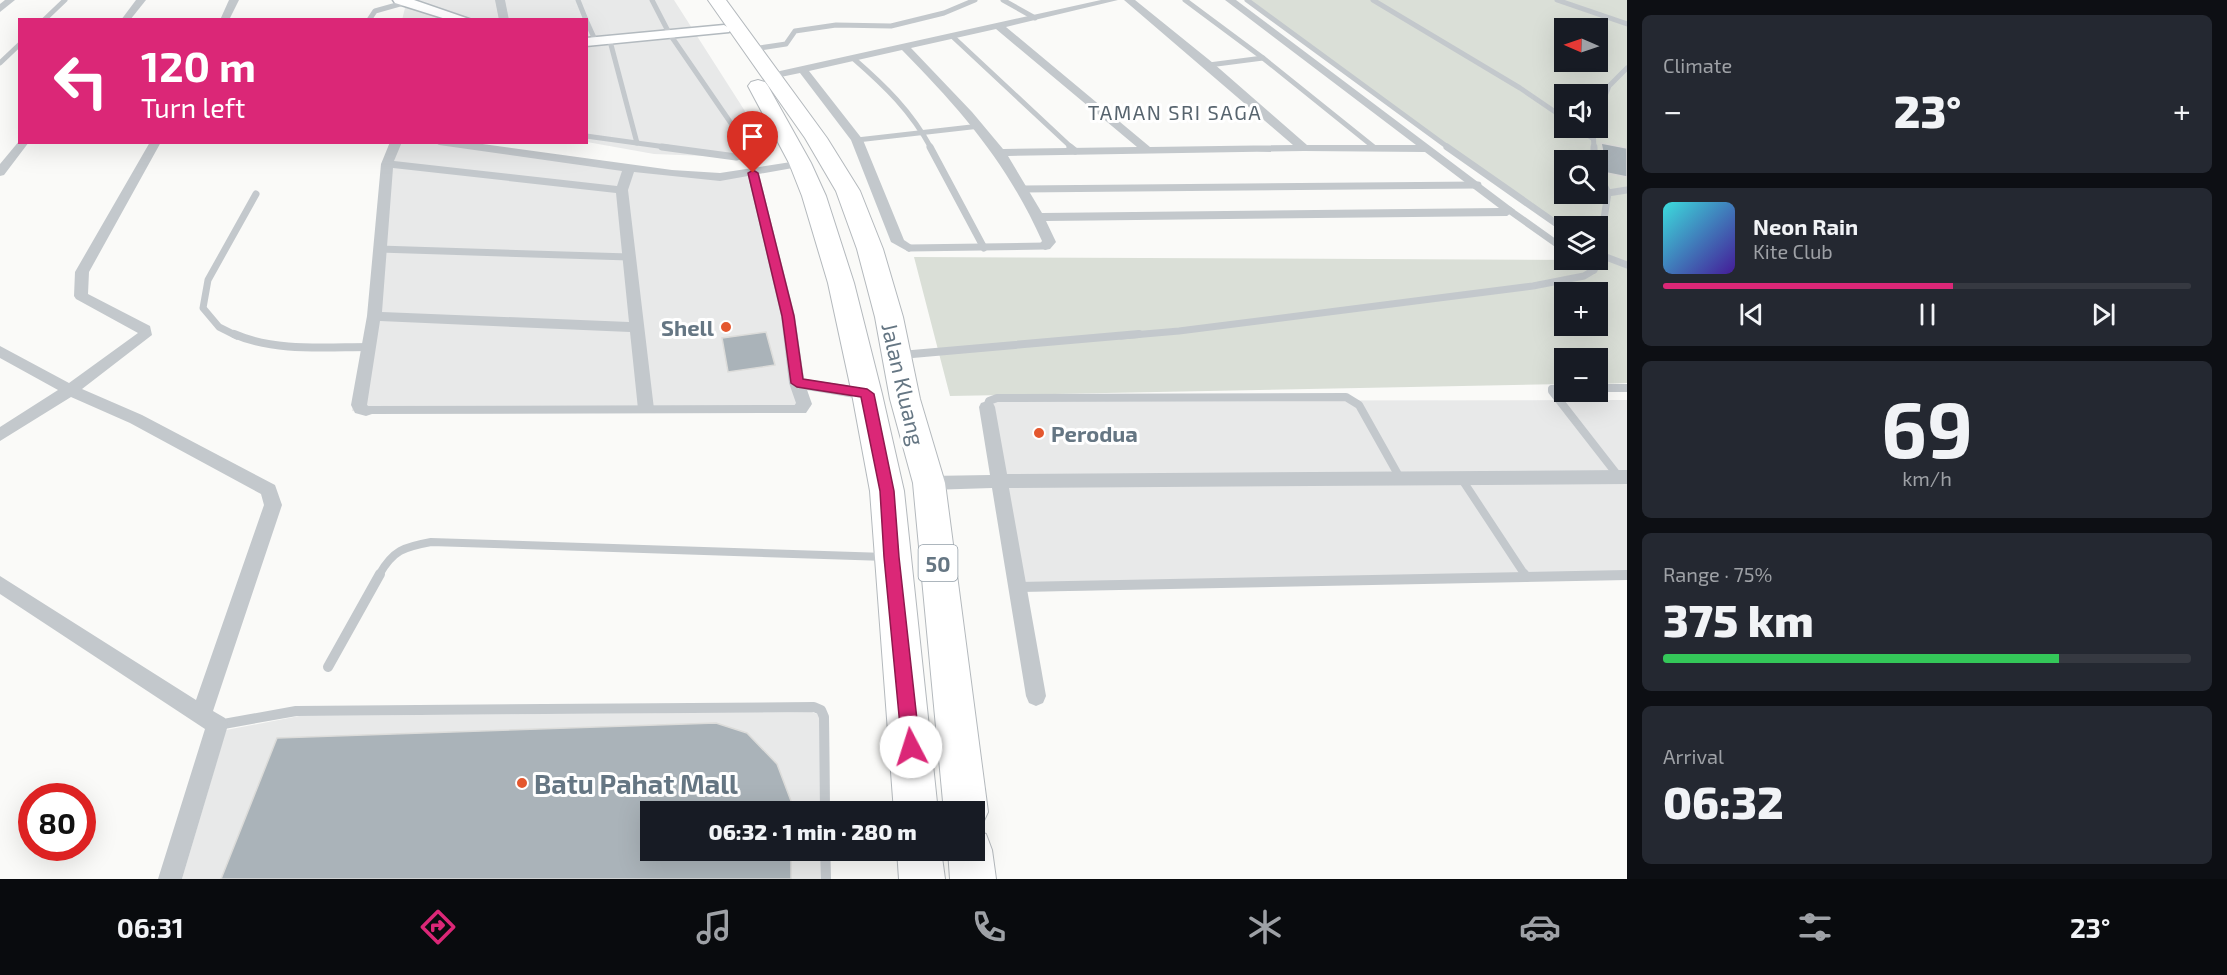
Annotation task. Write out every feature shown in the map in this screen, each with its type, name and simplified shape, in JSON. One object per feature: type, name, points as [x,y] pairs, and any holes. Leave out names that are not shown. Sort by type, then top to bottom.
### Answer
[{"type":"highway","name":"Jalan Kluang","points":[[703,0],[724,29],[767,101],[800,163],[814,196],[841,283],[887,491],[891,557],[910,726],[915,801]]},
{"type":"highway","name":"Jalan Kluang","points":[[717,0],[816,138],[848,191],[876,224],[889,317],[905,399],[929,483],[965,801]]},
{"type":"highway","points":[[814,196],[829,205],[842,204],[846,201],[848,191]]},
{"type":"highway","points":[[848,314],[856,301],[863,300],[878,306],[889,317]]},
{"type":"highway","points":[[920,861],[922,879]]},
{"type":"highway","points":[[971,861],[973,879]]},
{"type":"street","points":[[0,9],[10,0]]},
{"type":"street","points":[[127,18],[141,0]]},
{"type":"street","points":[[225,18],[234,0]]},
{"type":"street","points":[[500,0],[504,18]]},
{"type":"street","points":[[771,76],[1113,0]]},
{"type":"street","points":[[1129,0],[1209,65],[1304,148]]},
{"type":"street","points":[[1039,217],[1507,212],[1509,210],[1230,0]]},
{"type":"street","points":[[404,1],[458,18]]},
{"type":"street","points":[[999,26],[1148,151]]},
{"type":"street","points":[[597,42],[724,29]]},
{"type":"street","points":[[905,47],[980,126],[1001,153],[1039,217],[1049,242],[1045,246]]},
{"type":"street","points":[[803,69],[857,140],[876,224],[909,248]]},
{"type":"street","points":[[0,172],[22,144]]},
{"type":"street","points":[[0,435],[70,390],[145,335],[145,329],[81,296],[82,272],[155,144]]},
{"type":"street","points":[[366,411],[359,405],[374,316],[387,164],[395,144]]},
{"type":"street","points":[[466,144],[521,148],[629,169],[720,177],[800,163]]},
{"type":"street","points":[[1001,153],[1304,148],[1428,149]]},
{"type":"street","points":[[387,164],[622,190]]},
{"type":"street","points":[[629,169],[622,190],[646,410]]},
{"type":"street","points":[[753,173],[788,316],[797,383],[804,404],[800,409]]},
{"type":"street","points":[[374,316],[637,327]]},
{"type":"street","points":[[0,351],[70,390],[136,419],[269,490],[273,505],[210,719],[170,879]]},
{"type":"street","points":[[797,383],[867,394]]},
{"type":"street","points":[[987,407],[1036,696]]},
{"type":"street","points":[[929,483],[1623,477]]},
{"type":"street","points":[[0,584],[210,719]]},
{"type":"lane","points":[[46,18],[65,0]]},
{"type":"lane","points":[[578,0],[585,18]]},
{"type":"lane","points":[[588,136],[736,157],[751,153],[669,33],[652,0]]},
{"type":"lane","points":[[753,50],[786,44],[795,31],[836,25],[891,26],[944,13],[975,0]]},
{"type":"lane","points":[[1003,0],[1035,18]]},
{"type":"lane","points":[[1185,0],[1263,58],[1375,148]]},
{"type":"lane","points":[[1247,0],[1388,105],[1554,222]]},
{"type":"lane","points":[[1373,0],[1520,88],[1554,111]]},
{"type":"lane","points":[[1557,0],[1627,24]]},
{"type":"lane","points":[[370,18],[375,11],[404,1]]},
{"type":"lane","points":[[588,24],[637,143]]},
{"type":"lane","points":[[952,36],[1075,151]]},
{"type":"lane","points":[[0,63],[18,46]]},
{"type":"lane","points":[[1209,65],[1263,58]]},
{"type":"lane","points":[[854,59],[893,93],[923,133],[984,248]]},
{"type":"lane","points":[[1608,88],[1627,68]]},
{"type":"lane","points":[[857,140],[980,126]]},
{"type":"lane","points":[[1592,138],[1593,150]]},
{"type":"lane","points":[[1023,189],[1478,185]]},
{"type":"lane","points":[[1608,193],[1627,190]]},
{"type":"lane","points":[[256,194],[208,280],[203,308],[220,328],[248,340],[306,346],[369,347]]},
{"type":"lane","points":[[1509,210],[1554,242]]},
{"type":"lane","points":[[909,248],[1045,246]]},
{"type":"lane","points":[[379,249],[629,257]]},
{"type":"lane","points":[[1608,259],[1627,265]]},
{"type":"lane","points":[[897,356],[1190,329],[1533,286],[1584,276],[1594,270]]},
{"type":"lane","points":[[1608,388],[1627,388]]},
{"type":"lane","points":[[987,407],[989,401],[997,398],[1347,398],[1359,405],[1400,478]]},
{"type":"lane","points":[[1561,402],[1623,477]]},
{"type":"lane","points":[[366,411],[800,409]]},
{"type":"lane","points":[[1461,478],[1526,577]]},
{"type":"lane","points":[[328,667],[389,558],[411,546],[431,542],[891,557]]},
{"type":"lane","points":[[1018,587],[1627,575]]},
{"type":"lane","points":[[210,719],[296,711],[814,707],[822,710],[824,717],[825,801]]},
{"type":"lane","points":[[825,861],[826,879]]},
{"type":"shaded area","points":[[407,0],[674,0],[750,119],[758,158],[654,154],[588,142],[588,18],[402,18]]},
{"type":"shaded area","points":[[1246,0],[1627,0],[1627,383],[1608,384],[1608,348],[1554,348],[1554,384],[950,396],[914,257],[1554,260],[1554,270],[1608,270],[1608,216],[1554,216],[1554,225]]},
{"type":"shaded area","points":[[392,144],[467,144],[673,172],[718,174],[758,169],[795,320],[811,406],[801,412],[370,413],[352,411],[369,314]]},
{"type":"shaded area","points":[[1608,400],[1627,400],[1627,577],[1011,592],[981,411],[998,401],[1608,402]]},
{"type":"shaded area","name":"Batu Pahat Mall","points":[[812,712],[829,719],[830,801],[640,801],[640,861],[831,861],[831,879],[182,879],[226,730],[299,716]]},
{"type":"building","points":[[1601,143],[1627,148],[1627,177],[1608,173],[1608,150],[1602,150]]},
{"type":"building","points":[[766,332],[775,365],[728,372],[722,338]]},
{"type":"building","name":"Batu Pahat Mall","points":[[716,723],[747,733],[777,764],[791,801],[640,801],[640,861],[791,861],[791,879],[221,879],[277,738]]},
{"type":"place","name":"Shell","points":[[726,327]]},
{"type":"place","name":"Perodua","points":[[1039,433]]},
{"type":"place","name":"Batu Pahat Mall","points":[[522,783]]},
{"type":"district","name":"TAMAN SRI SAGA","points":[[1175,112]]},
{"type":"route","points":[[753,173],[788,316],[797,383],[867,394],[887,491],[891,557],[911,747]]}]
